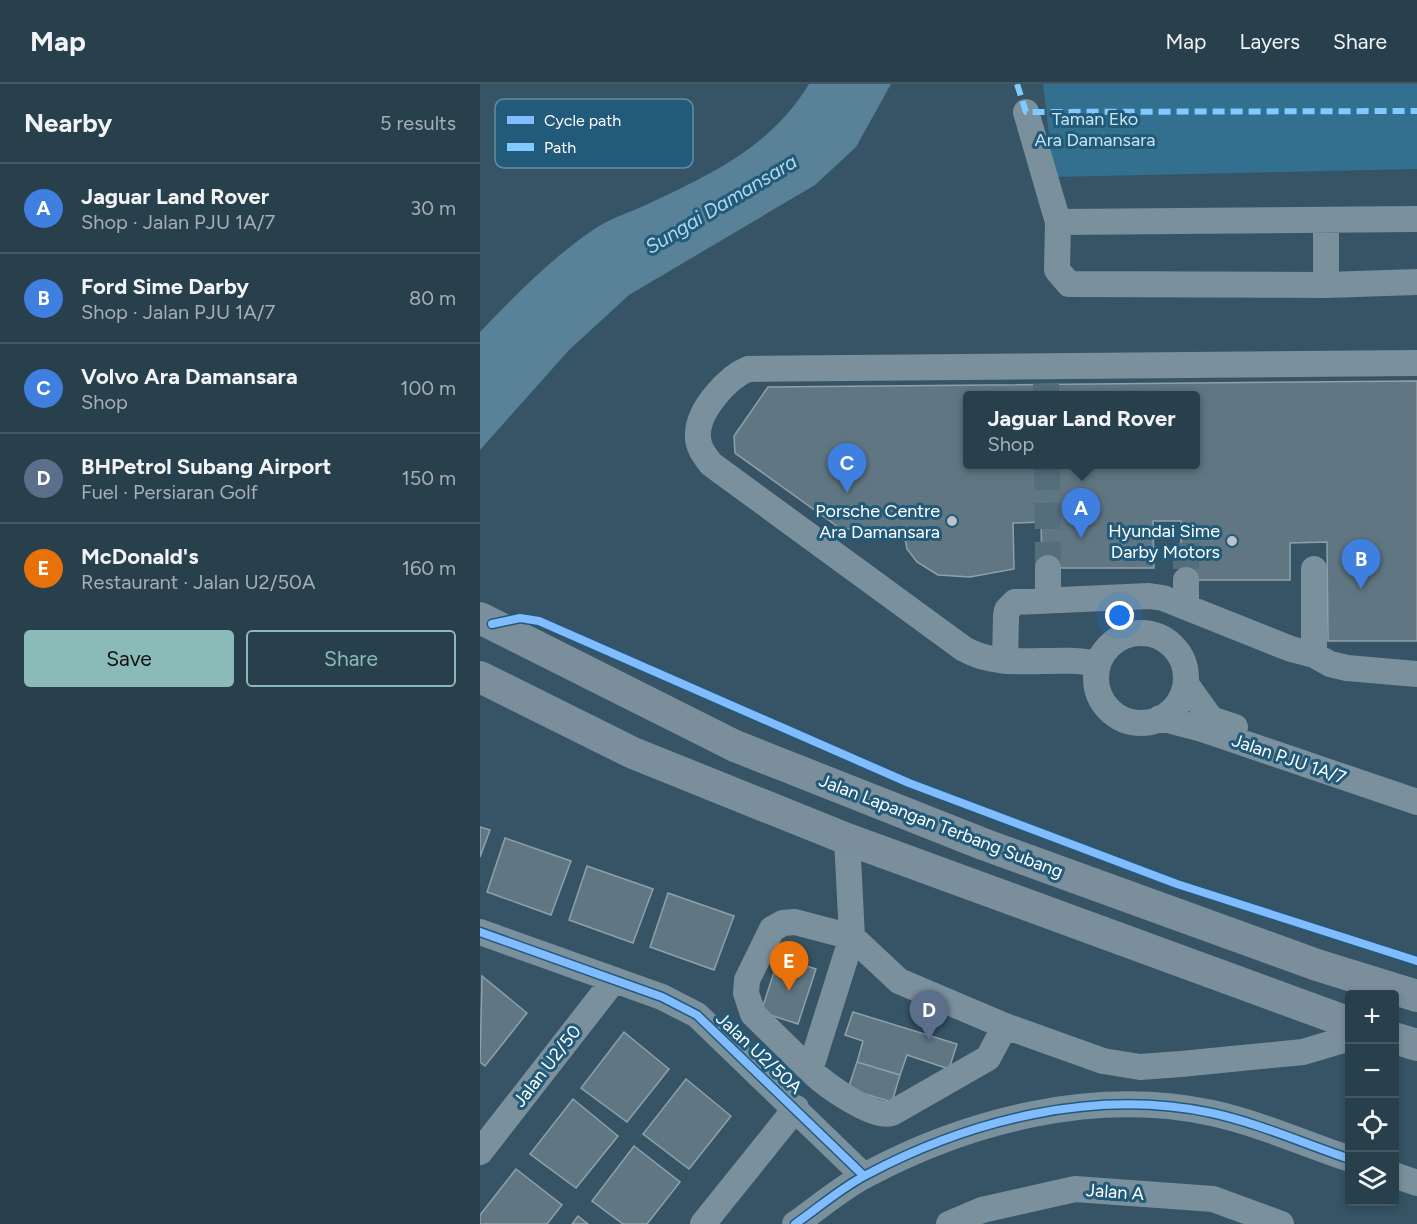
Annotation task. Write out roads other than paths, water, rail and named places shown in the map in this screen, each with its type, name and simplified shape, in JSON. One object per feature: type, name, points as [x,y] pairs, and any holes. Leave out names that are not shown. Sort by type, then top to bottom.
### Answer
[{"type":"main road","name":"Jalan Lapangan Terbang Subang","points":[[480,618],[735,746],[983,844],[1317,964],[1417,996]]},
{"type":"main road","points":[[480,677],[633,753],[847,838],[1345,1021]]},
{"type":"main road","points":[[1399,1039],[1417,1045]]},
{"type":"street","points":[[1026,112],[1058,222],[1057,270],[1069,284],[1326,285],[1417,282]]},
{"type":"street","points":[[1058,222],[1417,219]]},
{"type":"street","points":[[1326,220],[1326,285]]},
{"type":"street","points":[[1098,664],[1070,659],[1005,661],[978,657],[964,649],[711,464],[701,449],[698,434],[702,414],[734,375],[748,369],[1046,375],[1417,363]]},
{"type":"street","points":[[1048,568],[1048,600]]},
{"type":"street","points":[[1314,569],[1314,655]]},
{"type":"street","points":[[1186,580],[1186,606]]},
{"type":"street","points":[[1005,661],[1007,610],[1015,602],[1149,596],[1186,606],[1291,649],[1314,655],[1330,664],[1347,668],[1417,674]]},
{"type":"street","points":[[1143,633],[1158,636],[1180,655],[1185,669],[1186,684],[1181,698],[1172,710],[1160,718],[1146,722],[1131,721],[1117,716],[1106,706],[1098,693],[1096,679],[1098,664],[1104,651],[1122,637],[1143,633]]},
{"type":"street","name":"Jalan PJU 1A/7","points":[[1186,684],[1211,719],[1417,789]]},
{"type":"street","name":"Jalan PJU 1A/7","points":[[1160,718],[1202,729],[1417,802]]},
{"type":"street","points":[[810,1070],[852,937],[847,838]]},
{"type":"street","points":[[1005,1026],[988,1058],[887,1115],[877,1113],[826,1085],[810,1070],[753,1014],[746,993],[747,980],[772,929],[783,923],[795,922],[852,937],[899,981],[1005,1026],[1103,1060],[1140,1067],[1303,1052],[1345,1039]]},
{"type":"street","name":"Jalan U2/50A","points":[[480,932],[662,997],[697,1015],[864,1176]]},
{"type":"street","name":"Jalan U2/50","points":[[480,1152],[614,980]]},
{"type":"street","points":[[795,1224],[864,1176],[945,1139],[1017,1117],[1078,1107],[1153,1104],[1213,1114],[1345,1157]]},
{"type":"street","points":[[703,1224],[796,1108]]},
{"type":"street","points":[[1399,1176],[1417,1183]]},
{"type":"street","name":"Jalan A","points":[[949,1224],[982,1210],[1075,1189],[1214,1199],[1281,1224]]},
{"type":"water","name":"Sungai Damansara","points":[[809,84],[891,84],[856,147],[815,185],[629,295],[569,350],[480,450],[480,332],[549,264],[596,228],[716,170],[757,142],[776,126]]},
{"type":"tunnel","points":[[1046,384],[1046,391]]},
{"type":"tunnel","points":[[1047,469],[1048,568]]},
{"type":"tunnel","points":[[1186,543],[1186,580]]},
{"type":"place","name":"Volvo Ara Damansara","points":[[847,493]]},
{"type":"place","name":"Porsche Centre Ara Damansara","points":[[952,521]]},
{"type":"place","name":"Jaguar Land Rover","points":[[1081,538]]},
{"type":"place","name":"Hyundai Sime Darby Motors","points":[[1232,541]]},
{"type":"place","name":"Ford Sime Darby","points":[[1361,589]]},
{"type":"place","name":"McDonald's","points":[[789,991]]},
{"type":"place","name":"BHPetrol Subang Airport","points":[[929,1040]]},
{"type":"park label","name":"Taman Eko Ara Damansara","points":[[1095,129]]}]
